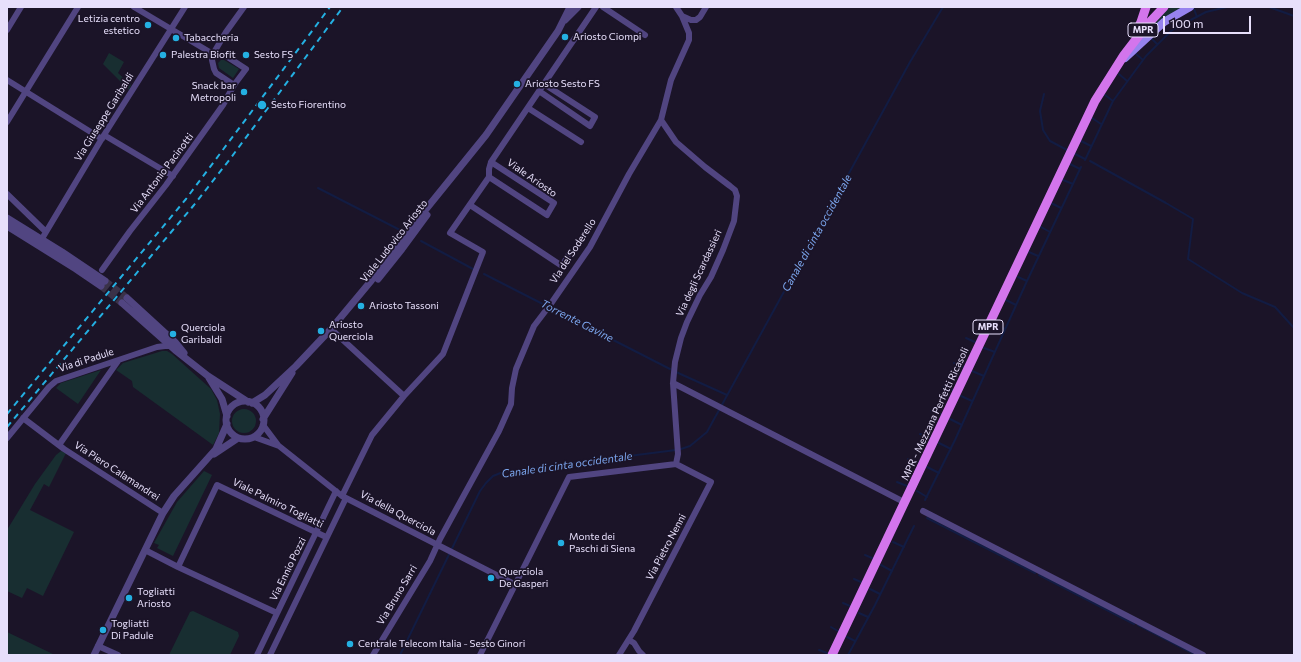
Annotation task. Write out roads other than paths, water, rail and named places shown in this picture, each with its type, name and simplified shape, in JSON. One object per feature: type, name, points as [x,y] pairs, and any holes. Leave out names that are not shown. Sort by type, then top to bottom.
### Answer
[{"type":"main road","name":"MPR - Mezzana Perfetti Ricasoli","points":[[832,655],[900,513],[905,498],[1095,101],[1124,55],[1141,22],[1146,7]]},
{"type":"main road","name":"MPR - Mezzana Perfetti Ricasoli","points":[[1124,55],[1147,25],[1164,7]]},
{"type":"main road","name":"MPR","points":[[1119,64],[1164,22],[1189,8]]},
{"type":"street","points":[[7,30],[21,7]]},
{"type":"street","points":[[7,122],[78,7]]},
{"type":"street","points":[[134,7],[213,54]]},
{"type":"street","name":"Via Giuseppe Garibaldi","points":[[41,239],[185,7]]},
{"type":"street","points":[[234,85],[214,69],[212,65],[213,54],[226,32],[244,7]]},
{"type":"street","name":"Viale Ludovico Ariosto","points":[[564,22],[570,7]]},
{"type":"street","name":"Viale Ludovico Ariosto","points":[[250,403],[265,395],[296,366],[339,320],[361,300],[402,250],[515,94],[564,22],[578,7]]},
{"type":"street","points":[[569,254],[562,266],[470,205],[489,177],[489,169],[492,162],[596,7]]},
{"type":"street","points":[[603,7],[645,35]]},
{"type":"street","points":[[661,120],[671,80],[689,40],[689,33],[682,16],[676,7]]},
{"type":"street","points":[[682,16],[691,20],[696,20],[700,17],[706,7]]},
{"type":"street","name":"Via Antonio Pacinotti","points":[[102,270],[173,176],[223,105],[234,85],[246,69],[226,56],[213,54]]},
{"type":"street","points":[[7,80],[103,137],[173,176]]},
{"type":"street","points":[[539,91],[590,126],[595,117],[544,84]]},
{"type":"street","points":[[528,108],[581,142]]},
{"type":"street","name":"Via del Soderello","points":[[437,545],[499,431],[511,404],[512,388],[516,369],[534,326],[590,247],[629,174],[661,120]]},
{"type":"street","name":"Via degli Scardassieri","points":[[661,120],[676,142],[705,168],[735,190],[737,196],[734,221],[711,277],[700,295],[681,338],[675,362],[673,383],[678,445],[676,464]]},
{"type":"street","name":"Viale Ariosto","points":[[489,177],[547,215],[554,203],[492,162]]},
{"type":"street","points":[[7,194],[45,231]]},
{"type":"street","name":"Via Ennio Pozzi","points":[[270,655],[326,538],[372,435],[404,396],[443,354],[483,252],[450,233],[470,205]]},
{"type":"street","points":[[7,218],[41,239],[103,284],[7,226]]},
{"type":"street","points":[[41,239],[40,244],[43,248]]},
{"type":"street","name":"Via della Querciola","points":[[124,300],[208,376],[260,409],[263,422],[279,446],[336,492],[516,585]]},
{"type":"street","points":[[331,329],[404,396]]},
{"type":"street","name":"Via della Querciola","points":[[166,338],[171,346],[194,364]]},
{"type":"street","name":"Via di Padule","points":[[148,351],[166,338]]},
{"type":"street","name":"Via di Padule","points":[[7,438],[48,387],[56,381],[118,360],[165,346],[171,346]]},
{"type":"street","name":"Via Piero Calamandrei","points":[[59,445],[118,360]]},
{"type":"street","name":"Viale Ludovico Ariosto","points":[[263,422],[296,366]]},
{"type":"street","name":"Via della Querciola","points":[[208,376],[222,399],[227,416],[227,424]]},
{"type":"street","points":[[673,383],[720,408],[905,498]]},
{"type":"street","points":[[227,416],[229,411],[237,404],[250,403]]},
{"type":"street","name":"Via Piero Calamandrei","points":[[23,418],[59,445],[163,513]]},
{"type":"street","points":[[254,437],[261,430],[263,422]]},
{"type":"street","points":[[208,459],[238,438],[231,432],[227,424]]},
{"type":"street","points":[[94,655],[163,513],[174,496],[216,449],[227,424]]},
{"type":"street","name":"Via della Querciola","points":[[238,438],[246,439],[254,437],[279,446]]},
{"type":"street","points":[[480,655],[569,477],[676,464]]},
{"type":"street","name":"Via Pietro Nenni","points":[[621,655],[711,482],[676,464]]},
{"type":"street","name":"Viale Palmiro Togliatti","points":[[178,567],[217,484],[326,538]]},
{"type":"street","name":"Via Ennio Pozzi","points":[[257,655],[336,492]]},
{"type":"street","points":[[923,512],[1203,655]]},
{"type":"street","name":"Via Bruno Sarri","points":[[373,655],[430,561],[437,545]]},
{"type":"street","points":[[145,550],[277,613]]},
{"type":"street","points":[[629,640],[634,643],[643,655]]},
{"type":"street","points":[[98,646],[115,654]]},
{"type":"waterway","name":"Canale di cinta occidentale","points":[[681,449],[690,446],[707,432],[910,62],[943,7]]},
{"type":"waterway","points":[[1085,160],[1113,101],[1146,56],[1171,31],[1206,12],[1227,7]]},
{"type":"waterway","points":[[1269,7],[1294,16]]},
{"type":"waterway","points":[[1194,9],[1197,17]]},
{"type":"waterway","points":[[1171,21],[1176,28]]},
{"type":"waterway","points":[[1151,38],[1157,44]]},
{"type":"waterway","points":[[1136,54],[1143,60]]},
{"type":"waterway","points":[[1119,74],[1127,81]]},
{"type":"waterway","points":[[1044,94],[1040,111],[1043,130],[1050,141],[1069,151]]},
{"type":"waterway","points":[[1105,95],[1113,101]]},
{"type":"waterway","points":[[1092,118],[1101,124]]},
{"type":"waterway","points":[[1081,141],[1091,146]]},
{"type":"waterway","points":[[1073,153],[1085,159]]},
{"type":"waterway","points":[[1090,161],[1193,219],[1188,259],[1242,293],[1275,307],[1294,328]]},
{"type":"waterway","points":[[1070,164],[1080,169]]},
{"type":"waterway","points":[[925,500],[955,440],[1027,281],[1081,167]]},
{"type":"waterway","points":[[1063,180],[1073,184]]},
{"type":"waterway","name":"Torrente Gavine","points":[[318,188],[400,230]]},
{"type":"waterway","points":[[1051,203],[1061,208]]},
{"type":"waterway","points":[[1041,227],[1050,232]]},
{"type":"waterway","name":"Torrente Gavine","points":[[421,241],[473,269]]},
{"type":"waterway","points":[[1029,252],[1038,256]]},
{"type":"waterway","name":"Torrente Gavine","points":[[484,274],[670,369]]},
{"type":"waterway","points":[[1018,277],[1027,281]]},
{"type":"waterway","points":[[1006,300],[1016,305]]},
{"type":"waterway","points":[[995,324],[1005,329]]},
{"type":"waterway","points":[[966,338],[975,342]]},
{"type":"waterway","points":[[984,348],[995,352]]},
{"type":"waterway","points":[[954,363],[963,367]]},
{"type":"waterway","points":[[972,371],[984,376]]},
{"type":"waterway","name":"Torrente Gavine","points":[[676,372],[727,395]]},
{"type":"waterway","points":[[943,387],[953,390]]},
{"type":"waterway","points":[[961,396],[972,401]]},
{"type":"waterway","points":[[931,411],[941,414]]},
{"type":"waterway","points":[[950,419],[962,425]]},
{"type":"waterway","points":[[920,434],[930,438]]},
{"type":"waterway","points":[[939,443],[951,449]]},
{"type":"waterway","name":"Canale di cinta occidentale","points":[[400,655],[480,491],[493,476],[503,472],[676,450]]},
{"type":"waterway","points":[[908,459],[918,462]]},
{"type":"waterway","points":[[927,467],[939,473]]},
{"type":"waterway","points":[[897,482],[907,486]]},
{"type":"waterway","points":[[917,491],[927,497]]},
{"type":"waterway","points":[[927,518],[1035,573]]},
{"type":"waterway","points":[[848,655],[875,605],[914,526]]},
{"type":"waterway","points":[[893,542],[904,547]]},
{"type":"waterway","points":[[865,555],[872,558]]},
{"type":"waterway","points":[[881,565],[892,571]]},
{"type":"waterway","points":[[1039,575],[1134,624]]},
{"type":"waterway","points":[[854,579],[861,582]]},
{"type":"waterway","points":[[870,589],[880,594]]},
{"type":"waterway","points":[[843,603],[850,606]]},
{"type":"waterway","points":[[859,613],[868,617]]},
{"type":"waterway","points":[[1138,625],[1196,655]]},
{"type":"waterway","points":[[831,627],[838,631]]},
{"type":"waterway","points":[[847,637],[855,641]]},
{"type":"waterway","points":[[819,650],[827,653]]},
{"type":"tunnel","points":[[105,281],[127,298]]},
{"type":"tunnel","points":[[101,286],[122,303]]},
{"type":"railway","points":[[7,414],[186,199],[330,7]]},
{"type":"railway","points":[[7,427],[194,205],[343,7]]},
{"type":"place","name":"Letizia centro estetico","points":[[148,25]]},
{"type":"place","name":"Ariosto Ciompi","points":[[565,37]]},
{"type":"place","name":"Tabaccheria","points":[[176,38]]},
{"type":"place","name":"Palestra Biofit","points":[[163,55]]},
{"type":"place","name":"Sesto FS","points":[[246,55]]},
{"type":"place","name":"Ariosto Sesto FS","points":[[517,84]]},
{"type":"place","name":"Snack bar Metropoli","points":[[244,92]]},
{"type":"place","name":"Sesto Fiorentino","points":[[262,105]]},
{"type":"place","name":"Ariosto Tassoni","points":[[361,306]]},
{"type":"place","name":"Ariosto Querciola","points":[[321,331]]},
{"type":"place","name":"Querciola Garibaldi","points":[[173,334]]},
{"type":"place","name":"Monte dei Paschi di Siena","points":[[561,543]]},
{"type":"place","name":"Querciola De Gasperi","points":[[491,578]]},
{"type":"place","name":"Togliatti Ariosto","points":[[129,598]]},
{"type":"place","name":"Togliatti Di Padule","points":[[103,630]]},
{"type":"place","name":"Centrale Telecom Italia - Sesto Ginori","points":[[350,644]]}]
